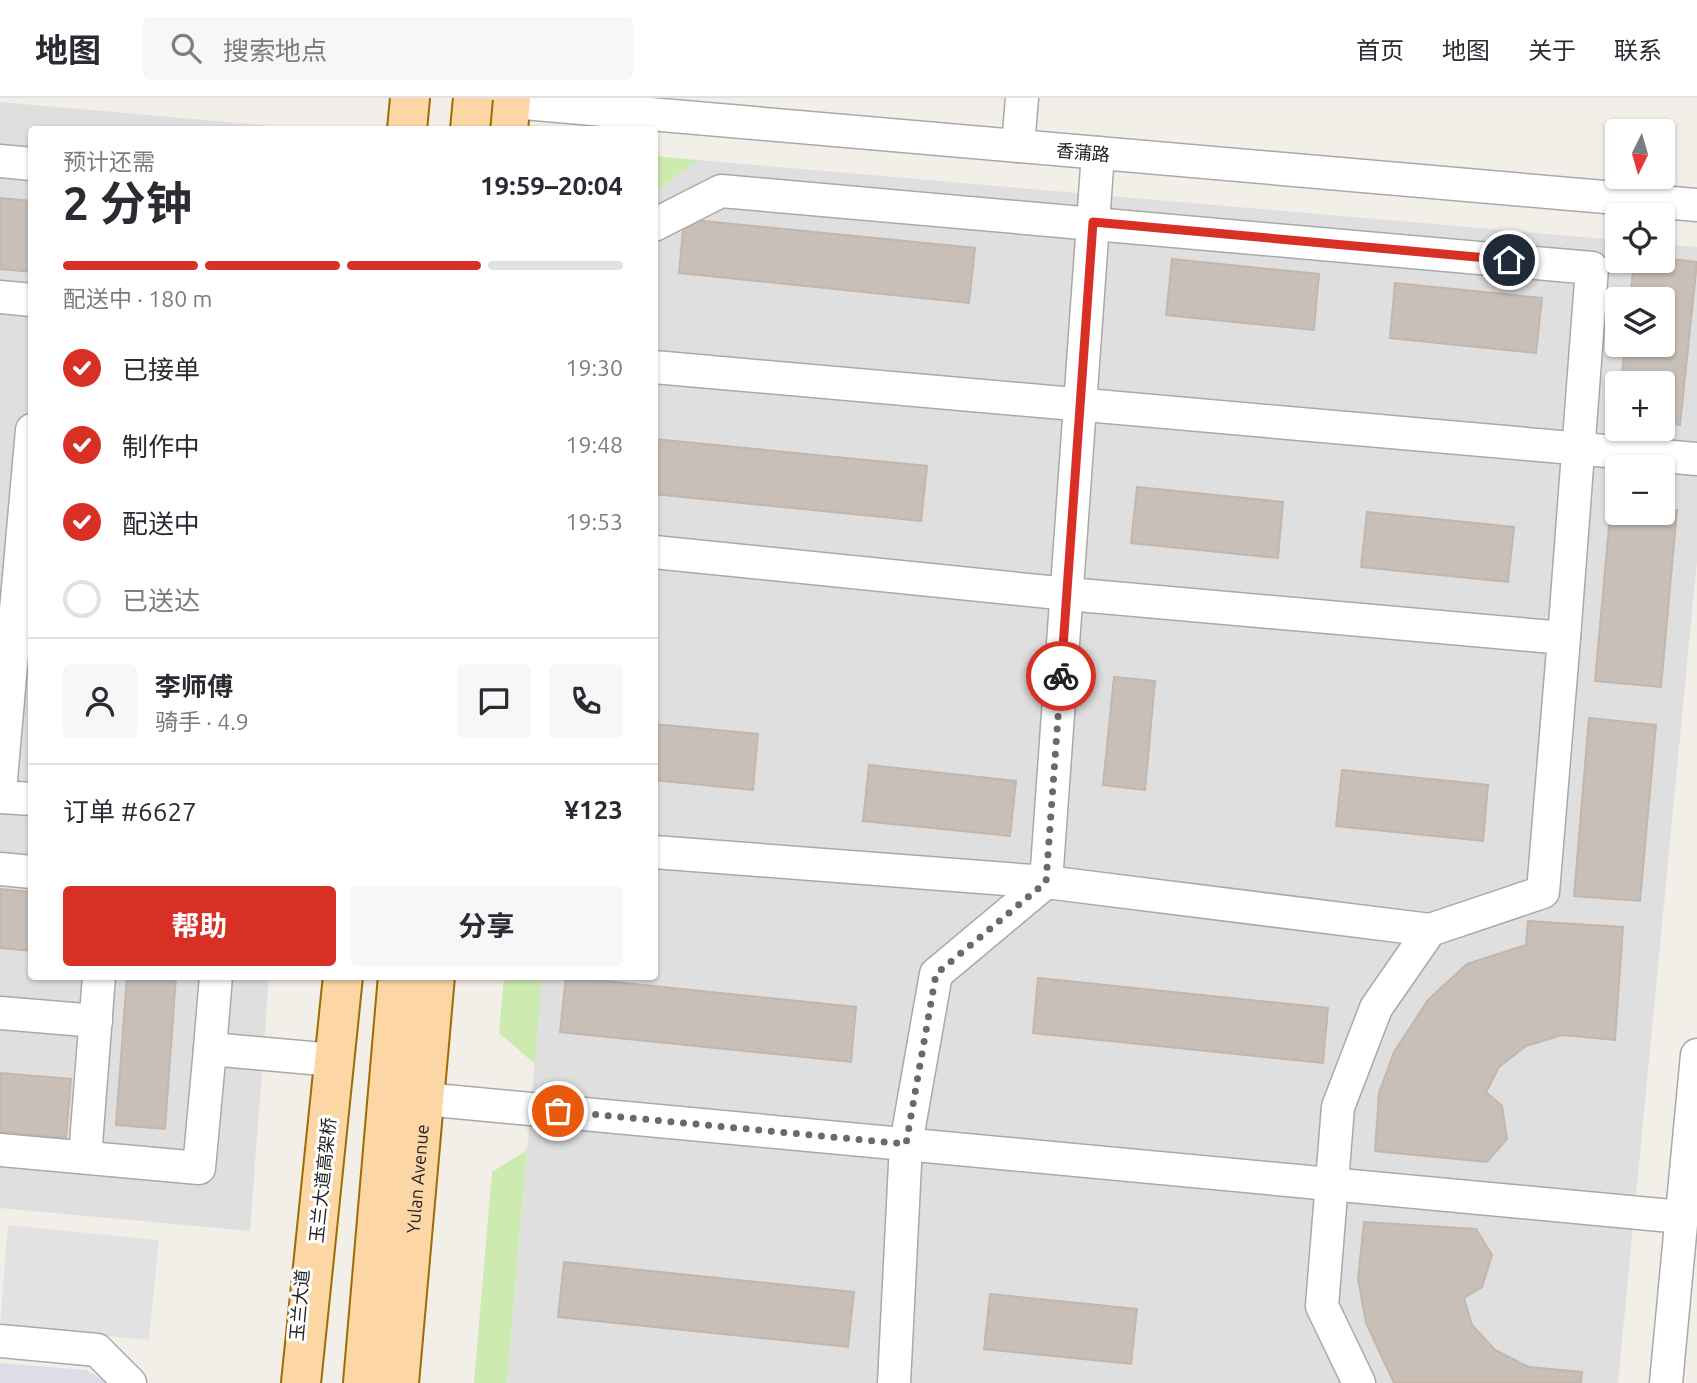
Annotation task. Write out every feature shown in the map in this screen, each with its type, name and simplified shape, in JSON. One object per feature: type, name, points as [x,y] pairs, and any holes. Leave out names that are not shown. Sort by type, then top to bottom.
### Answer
[{"type":"main road","points":[[407,126],[410,98]]},
{"type":"main road","points":[[425,126],[426,98]]},
{"type":"main road","points":[[470,126],[471,98]]},
{"type":"main road","name":"玉兰大道","points":[[292,1383],[329,980]]},
{"type":"main road","name":"玉兰大道高架桥","points":[[301,1383],[343,980]]},
{"type":"main road","points":[[363,1383],[398,980]]},
{"type":"main road","name":"Yulan Avenue","points":[[399,1383],[435,980]]},
{"type":"street","name":"香蒲路","points":[[471,98],[510,110],[1018,146],[1697,205]]},
{"type":"street","points":[[1018,146],[1022,98]]},
{"type":"street","points":[[894,1383],[906,1144],[936,974],[1046,882],[1098,153]]},
{"type":"street","points":[[0,162],[28,164]]},
{"type":"street","points":[[658,223],[721,191],[1592,268],[1544,892],[1430,930],[1046,882],[658,852]]},
{"type":"street","points":[[0,297],[28,300]]},
{"type":"street","points":[[658,367],[1697,459]]},
{"type":"street","points":[[0,790],[28,475]]},
{"type":"street","points":[[658,552],[1068,594],[1564,638]]},
{"type":"street","points":[[0,797],[28,799]]},
{"type":"street","points":[[0,869],[28,872]]},
{"type":"street","points":[[1359,1383],[1322,1306],[1338,1107],[1376,1009],[1430,930]]},
{"type":"street","points":[[85,1157],[99,980]]},
{"type":"street","points":[[0,1150],[199,1168],[216,980]]},
{"type":"street","points":[[0,1013],[96,1021]]},
{"type":"street","points":[[209,1049],[322,1059]]},
{"type":"street","points":[[1667,1383],[1697,1055]]},
{"type":"street","points":[[424,1098],[1682,1217]]},
{"type":"street","points":[[0,1341],[97,1350],[130,1383]]},
{"type":"shaded area","points":[[0,102],[272,126],[28,126],[28,980],[269,980],[250,1231],[0,1208]]},
{"type":"shaded area","points":[[698,160],[1605,239],[1605,273],[1675,273],[1675,245],[1697,247],[1697,560],[1618,1383],[507,1383],[542,980],[658,980],[658,191]]},
{"type":"shaded area","points":[[8,1225],[159,1240],[149,1340],[0,1326]]},
{"type":"shaded area","points":[[0,1363],[86,1370],[108,1383],[0,1383]]},
{"type":"green space","points":[[658,156],[698,160],[658,191]]},
{"type":"green space","points":[[504,980],[542,980],[535,1064],[499,1033]]},
{"type":"green space","points":[[527,1150],[507,1383],[474,1383],[492,1172]]},
{"type":"building","points":[[0,198],[28,201],[28,272],[0,269]]},
{"type":"building","points":[[684,219],[975,248],[969,303],[679,273]]},
{"type":"building","points":[[1172,259],[1319,274],[1314,330],[1166,315]]},
{"type":"building","points":[[1675,259],[1697,262],[1680,425],[1675,424],[1675,371],[1622,371],[1624,357],[1675,357],[1675,287],[1631,287],[1633,273],[1675,273]]},
{"type":"building","points":[[1395,283],[1542,298],[1536,353],[1390,338]]},
{"type":"building","points":[[658,439],[927,466],[921,521],[658,494]]},
{"type":"building","points":[[1137,487],[1283,502],[1278,558],[1131,543]]},
{"type":"building","points":[[1677,510],[1661,687],[1595,681],[1609,525],[1675,525]]},
{"type":"building","points":[[1367,512],[1514,527],[1508,582],[1361,567]]},
{"type":"building","points":[[1114,677],[1155,681],[1145,790],[1103,785]]},
{"type":"building","points":[[1589,718],[1656,725],[1640,901],[1574,896]]},
{"type":"building","points":[[658,724],[758,734],[753,790],[658,780]]},
{"type":"building","points":[[869,765],[1016,781],[1010,836],[863,821]]},
{"type":"building","points":[[1342,770],[1488,785],[1483,841],[1336,826]]},
{"type":"building","points":[[0,889],[28,892],[28,951],[0,948]]},
{"type":"building","points":[[1528,921],[1623,927],[1615,1040],[1562,1035],[1526,1046],[1499,1067],[1486,1092],[1502,1106],[1507,1139],[1487,1162],[1375,1151],[1379,1093],[1394,1052],[1428,1000],[1467,964],[1526,945]]},
{"type":"building","points":[[1038,978],[1328,1008],[1323,1063],[1033,1033]]},
{"type":"building","points":[[127,980],[176,980],[165,1129],[116,1125]]},
{"type":"building","points":[[566,980],[595,980],[856,1007],[851,1062],[560,1032]]},
{"type":"building","points":[[0,1073],[71,1079],[66,1138],[0,1132]]},
{"type":"building","points":[[1364,1222],[1476,1229],[1492,1255],[1482,1287],[1464,1298],[1472,1325],[1495,1350],[1529,1367],[1582,1372],[1581,1383],[1394,1383],[1366,1323],[1358,1279]]},
{"type":"building","points":[[564,1262],[854,1292],[848,1347],[558,1317]]},
{"type":"building","points":[[990,1294],[1137,1309],[1131,1364],[984,1349]]},
{"type":"way so far","points":[[558,1111],[906,1144],[936,974],[1046,882],[1061,676]]},
{"type":"route","points":[[1061,676],[1093,222],[1509,260]]}]
